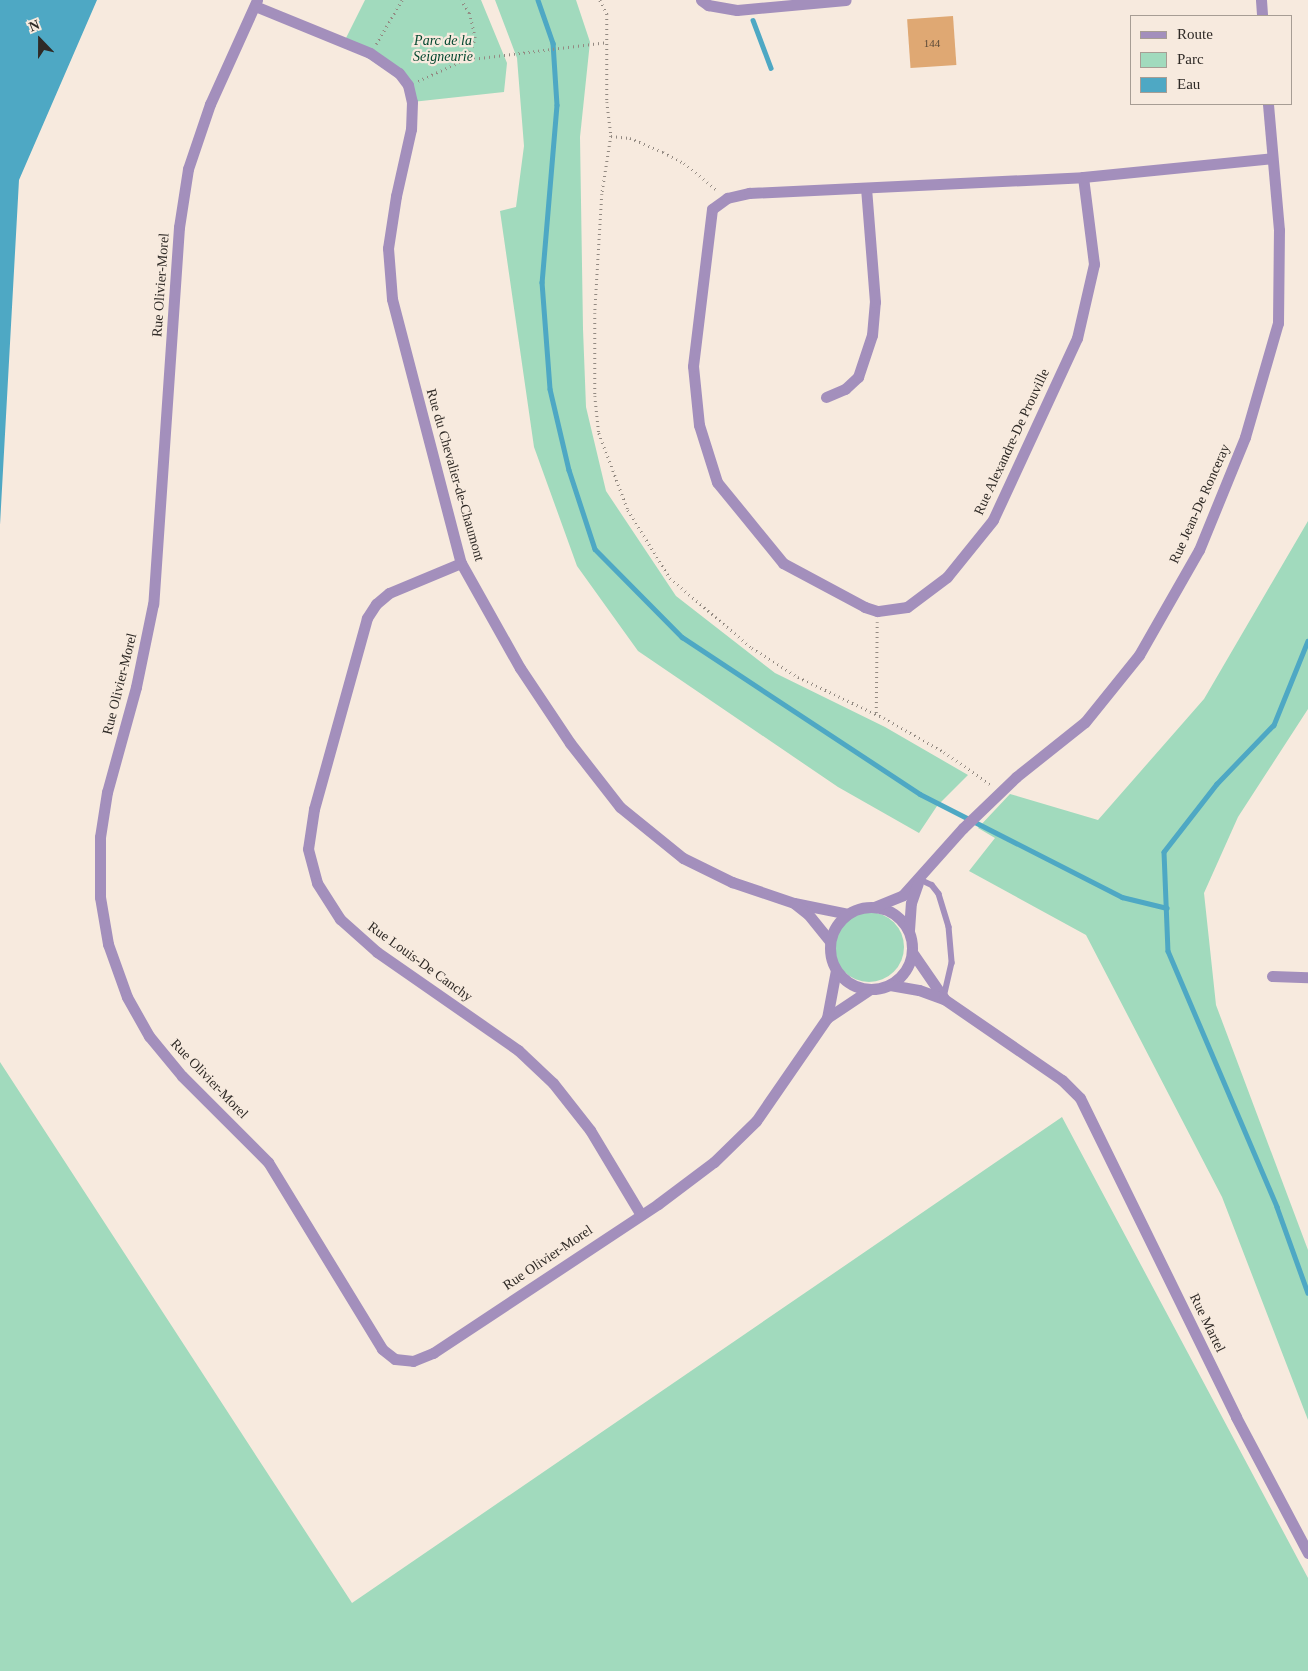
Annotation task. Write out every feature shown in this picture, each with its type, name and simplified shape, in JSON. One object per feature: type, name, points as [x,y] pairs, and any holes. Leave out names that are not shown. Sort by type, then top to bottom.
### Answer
[{"type":"street","points":[[701,0],[708,5],[737,10],[846,0]]},
{"type":"street","points":[[1261,0],[1262,15]]},
{"type":"street","points":[[256,3],[370,53],[399,73],[408,85]]},
{"type":"street","name":"Rue Olivier-Morel","points":[[256,3],[201,127],[183,195],[154,596],[140,671],[107,792],[100,837],[102,913],[116,970],[127,997],[154,1043],[182,1076],[268,1162],[375,1340],[395,1359],[413,1361],[433,1353],[686,1185],[738,1140],[771,1101],[827,1018],[869,990]]},
{"type":"street","name":"Rue du Chevalier-de-Chaumont","points":[[408,85],[412,102],[411,129],[396,196],[388,248],[392,299],[461,563],[520,668],[570,743],[620,807],[683,858],[732,882],[794,903],[848,914]]},
{"type":"street","name":"Rue Jean-De Ronceray","points":[[874,907],[896,900],[919,879],[963,828],[1001,791],[1091,715],[1139,655],[1199,550],[1246,437],[1278,323],[1279,230],[1268,105]]},
{"type":"street","points":[[877,611],[824,588],[783,563],[717,482],[699,425],[693,366],[712,209],[727,198],[749,193],[1083,177],[1272,158]]},
{"type":"street","name":"Rue Alexandre-De Prouville","points":[[877,611],[907,607],[947,577],[993,520],[1077,338],[1094,264],[1083,177]]},
{"type":"street","points":[[826,397],[845,389],[858,377],[872,335],[875,302],[866,188]]},
{"type":"street","name":"Rue Louis-De Canchy","points":[[461,563],[389,593],[376,604],[367,618],[314,809],[308,849],[317,883],[340,919],[377,952],[518,1050],[553,1083],[590,1130],[641,1215]]},
{"type":"street","name":"Rue Jean-De Ronceray","points":[[909,930],[911,903],[919,879]]},
{"type":"street","name":"Rue du Chevalier-de-Chaumont","points":[[794,903],[814,920],[830,941]]},
{"type":"street","points":[[874,907],[898,916],[909,930],[912,952],[944,999],[919,990],[890,985],[869,990],[850,983],[836,970],[830,941],[840,921],[848,914],[874,907]]},
{"type":"street","points":[[890,985],[905,971],[912,952]]},
{"type":"street","name":"Rue Olivier-Morel","points":[[827,1018],[836,970]]},
{"type":"street","points":[[1272,976],[1308,977]]},
{"type":"street","name":"Rue Martel","points":[[944,999],[1062,1080],[1085,1104],[1236,1417],[1308,1553]]},
{"type":"lane","points":[[919,879],[932,885],[939,894],[949,927],[952,963],[944,999]]},
{"type":"path","points":[[370,53],[402,0]]},
{"type":"path","points":[[461,0],[468,13],[475,38],[464,60]]},
{"type":"path","points":[[600,0],[607,14],[607,102],[611,136],[602,194],[595,313],[595,396],[599,433],[628,510],[670,578],[706,612],[752,648],[798,678],[876,713],[944,752],[1001,791]]},
{"type":"path","points":[[408,85],[464,60],[608,42]]},
{"type":"path","points":[[611,136],[630,138],[664,152],[684,163],[727,198]]},
{"type":"path","points":[[876,713],[877,611]]},
{"type":"green space","name":"Parc de la Seigneurie","points":[[365,0],[481,0],[507,63],[504,92],[412,102],[408,85],[344,42]]},
{"type":"green space","points":[[495,0],[576,0],[590,42],[580,137],[583,329],[586,407],[606,491],[676,596],[775,673],[885,727],[968,775],[937,806],[919,833],[838,787],[638,651],[577,566],[534,447],[500,211],[516,207],[524,146],[517,58]]},
{"type":"green space","points":[[1308,521],[1308,709],[1238,817],[1204,893],[1216,1005],[1308,1250],[1308,1420],[1222,1197],[1086,935],[969,871],[995,838],[978,828],[1010,794],[1098,820],[1204,699]]},
{"type":"green space","points":[[869,912],[888,918],[898,928],[904,947],[898,966],[888,976],[869,982],[850,976],[840,966],[834,947],[840,928],[850,918]]},
{"type":"green space","points":[[0,1062],[352,1603],[1062,1117],[1308,1578],[1308,1671],[0,1671]]},
{"type":"water","points":[[0,0],[97,0],[19,180],[0,525]]},
{"type":"building","points":[[953,16],[956,65],[911,68],[907,19]]},
{"type":"waterway","points":[[538,0],[553,43],[557,105],[542,282],[550,389],[569,470],[595,549],[682,637],[920,794],[1122,897],[1167,908]]},
{"type":"waterway","points":[[753,20],[771,68]]},
{"type":"waterway","points":[[1308,641],[1274,725],[1217,784],[1164,852],[1168,951],[1277,1207],[1308,1293]]}]
